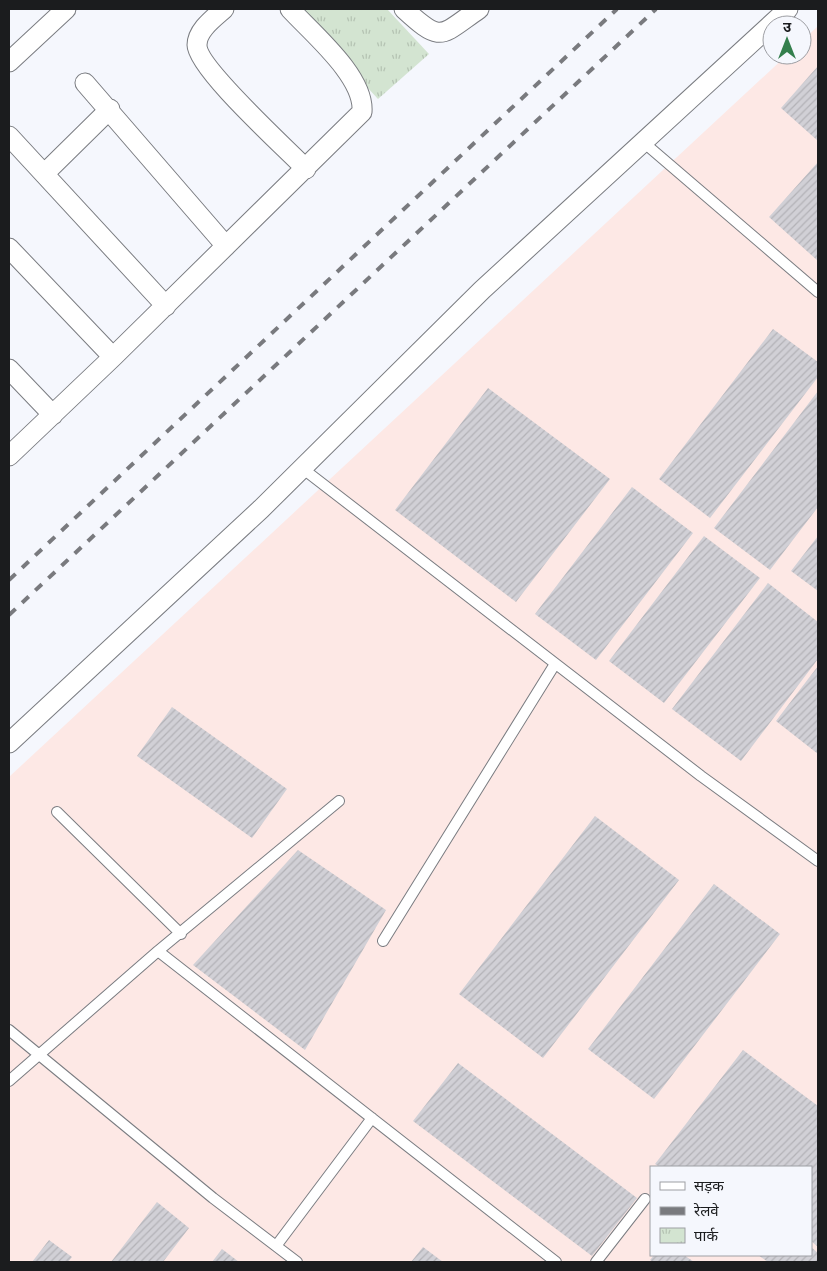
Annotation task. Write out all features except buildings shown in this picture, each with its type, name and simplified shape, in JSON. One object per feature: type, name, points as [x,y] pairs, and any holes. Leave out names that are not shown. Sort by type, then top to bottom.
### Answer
[{"type":"street","points":[[9,62],[66,9]]},
{"type":"street","points":[[224,9],[203,28],[196,45],[200,56],[240,104],[306,169]]},
{"type":"street","points":[[9,456],[166,306],[362,112],[363,102],[357,85],[346,70],[290,9]]},
{"type":"street","points":[[404,9],[424,27],[435,33],[447,31],[479,9]]},
{"type":"street","points":[[9,743],[302,468],[482,290],[642,141],[788,9]]},
{"type":"street","points":[[86,83],[226,246]]},
{"type":"street","points":[[44,174],[110,109]]},
{"type":"street","points":[[9,136],[166,306]]},
{"type":"street","points":[[9,248],[113,357]]},
{"type":"street","points":[[9,369],[53,415]]},
{"type":"lane","points":[[642,141],[818,292]]},
{"type":"lane","points":[[302,468],[701,776],[818,861]]},
{"type":"lane","points":[[383,941],[555,664]]},
{"type":"lane","points":[[9,1081],[158,951],[181,934],[339,801]]},
{"type":"lane","points":[[57,812],[181,934]]},
{"type":"lane","points":[[158,951],[556,1262]]},
{"type":"lane","points":[[9,1030],[213,1198],[297,1262]]},
{"type":"lane","points":[[276,1246],[372,1118]]},
{"type":"lane","points":[[596,1262],[645,1199]]},
{"type":"shaded area","points":[[818,26],[818,1262],[9,1262],[9,777],[776,65],[812,65],[812,32]]},
{"type":"green space","points":[[295,9],[387,9],[429,54],[378,99]]},
{"type":"railway","points":[[9,580],[617,9]]},
{"type":"railway","points":[[9,615],[656,9]]}]
